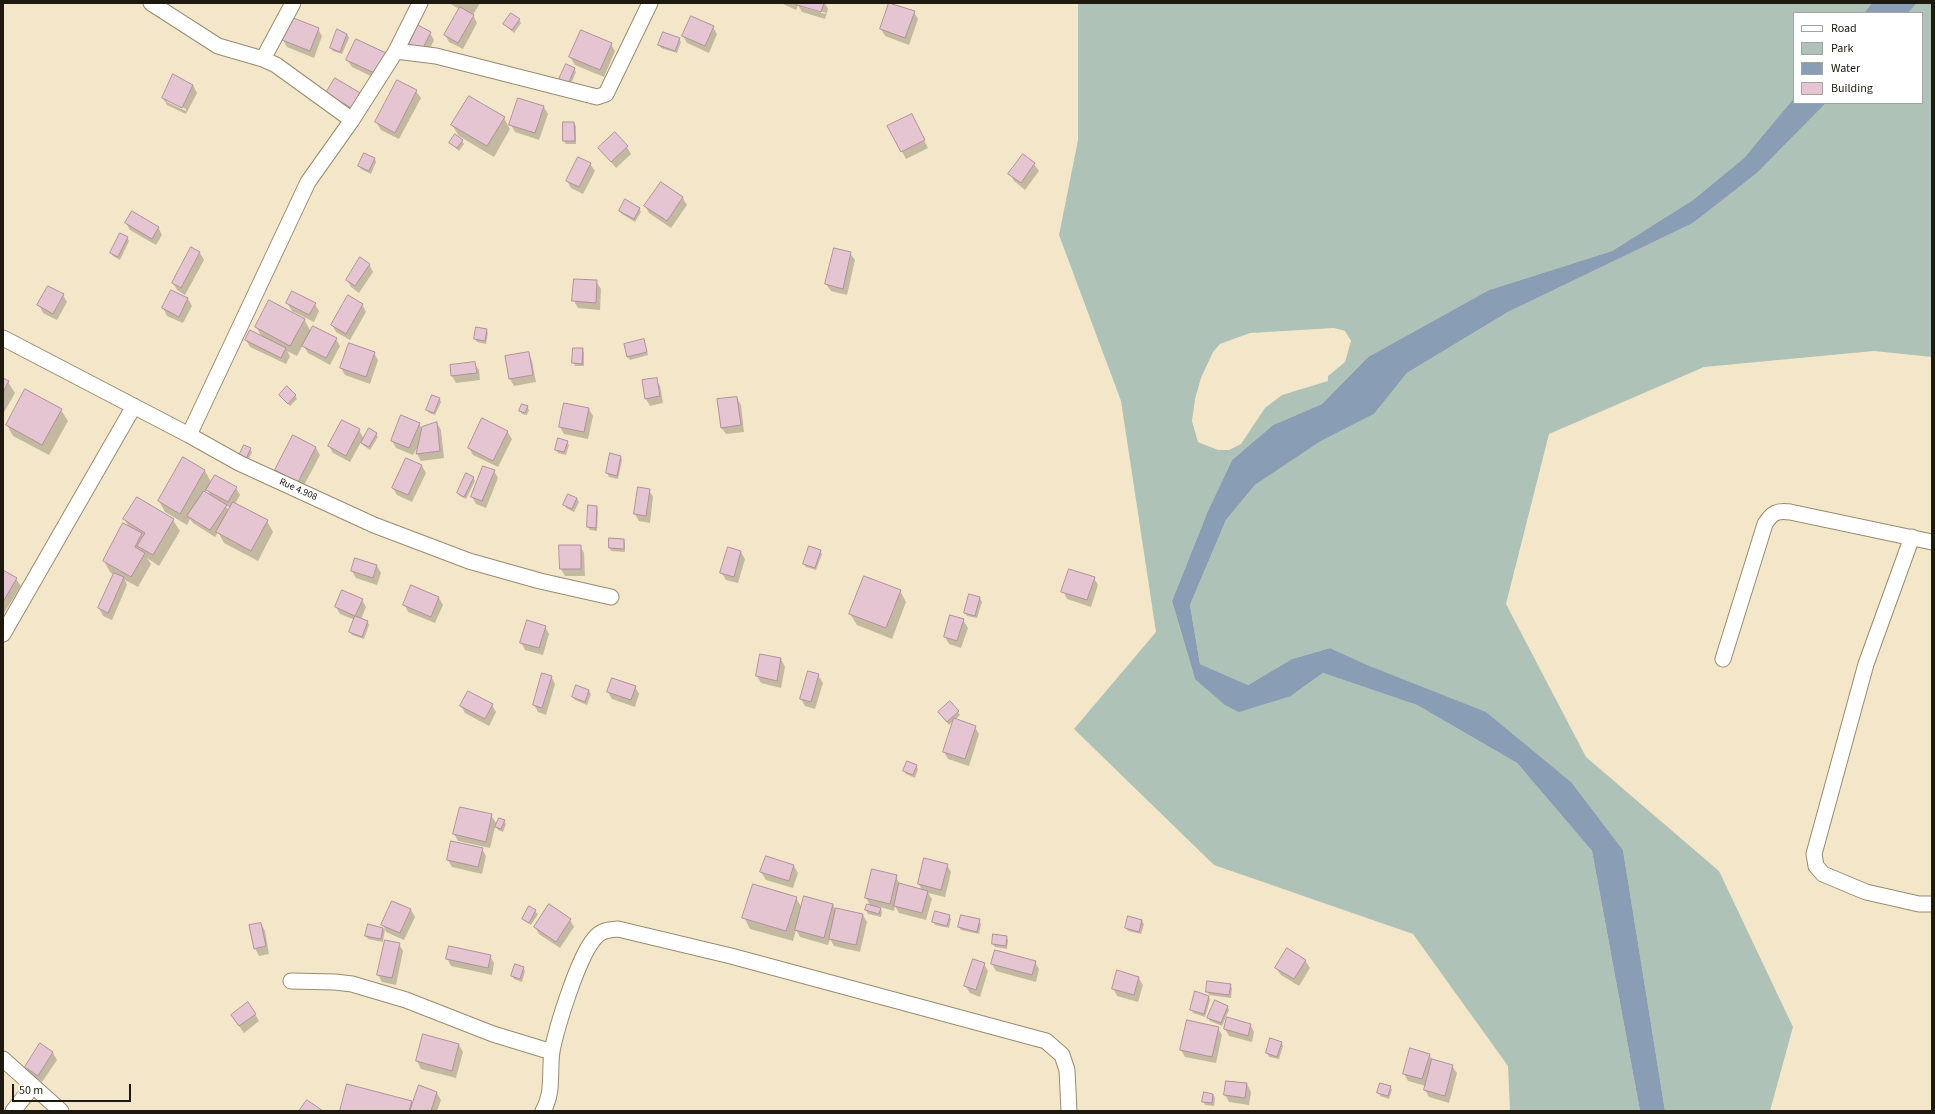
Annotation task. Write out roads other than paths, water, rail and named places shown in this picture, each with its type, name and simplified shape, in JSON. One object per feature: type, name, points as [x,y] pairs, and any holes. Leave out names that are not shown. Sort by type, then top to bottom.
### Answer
[{"type":"street","points":[[151,3],[175,9],[218,46],[263,59],[276,65],[352,120]]},
{"type":"street","points":[[263,59],[293,3]]},
{"type":"street","points":[[189,435],[308,182],[352,120],[396,51],[420,3]]},
{"type":"street","points":[[396,51],[436,56],[597,98],[606,94],[650,3]]},
{"type":"street","name":"Rue 4.908","points":[[3,338],[189,435],[239,463],[374,525],[469,561],[540,581],[611,597]]},
{"type":"street","points":[[3,634],[134,406]]},
{"type":"street","points":[[1723,659],[1765,524],[1770,515],[1779,511],[1790,512],[1932,542]]},
{"type":"street","points":[[1912,537],[1866,664],[1814,854],[1816,866],[1823,874],[1859,889],[1919,904],[1932,904]]},
{"type":"street","points":[[543,1111],[550,1093],[552,1052],[566,1004],[582,962],[594,939],[604,930],[618,929],[731,956],[1046,1041],[1062,1055],[1066,1070],[1069,1111]]},
{"type":"street","points":[[291,981],[352,984],[406,1000],[486,1032],[552,1052]]},
{"type":"street","points":[[3,1060],[61,1111]]},
{"type":"street","points":[[12,1111],[34,1086]]},
{"type":"water","points":[[1872,3],[1917,3],[1909,12],[1865,12]]},
{"type":"water","points":[[1793,99],[1793,104],[1825,104],[1757,173],[1693,223],[1508,312],[1407,373],[1374,414],[1321,441],[1255,485],[1226,520],[1190,605],[1200,664],[1248,685],[1292,659],[1330,648],[1372,667],[1486,712],[1572,783],[1623,850],[1665,1111],[1640,1111],[1592,851],[1517,763],[1417,705],[1323,673],[1291,696],[1239,712],[1225,705],[1195,679],[1172,601],[1207,513],[1232,460],[1273,425],[1322,404],[1368,357],[1489,290],[1612,251],[1693,200],[1744,158]]}]
